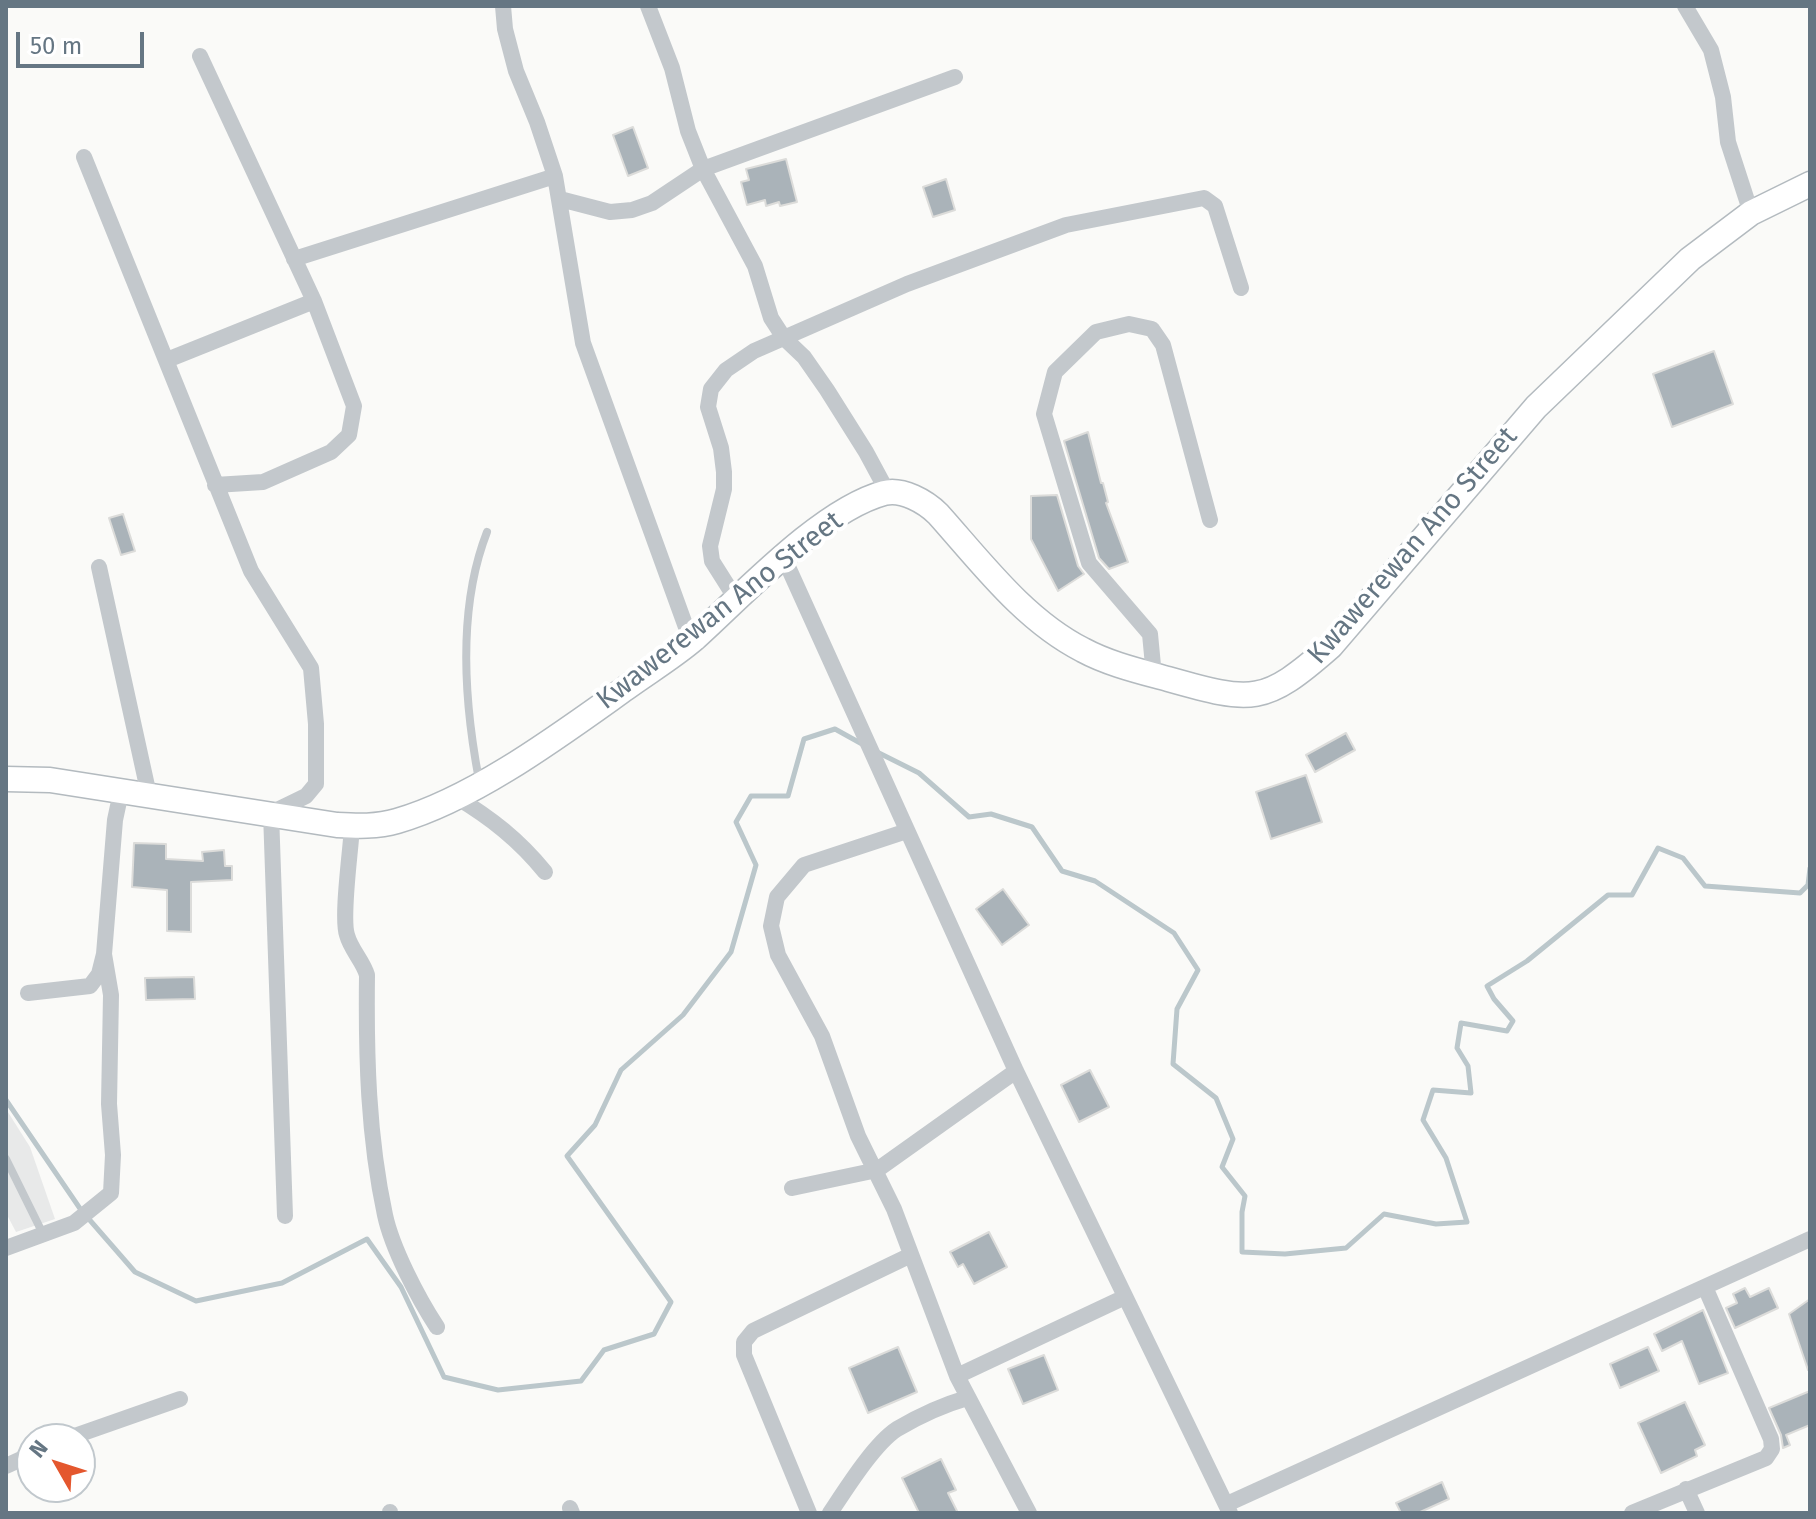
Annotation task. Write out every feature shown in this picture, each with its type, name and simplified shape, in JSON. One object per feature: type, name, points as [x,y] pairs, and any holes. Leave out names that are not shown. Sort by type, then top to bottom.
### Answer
[{"type":"street","points":[[503,6],[505,29],[516,71],[555,176],[583,343],[691,641]]},
{"type":"street","points":[[648,6],[672,68],[688,131],[703,169],[755,266],[771,318],[827,390],[887,491]]},
{"type":"street","points":[[1685,6],[1711,50],[1723,97],[1728,142],[1751,213]]},
{"type":"street","points":[[200,56],[314,301],[354,406],[349,435],[331,452],[263,482],[215,485]]},
{"type":"street","points":[[560,199],[610,212],[632,210],[652,203],[703,169],[955,77]]},
{"type":"street","points":[[84,157],[251,571],[311,668],[316,724],[316,784],[306,796],[271,813],[285,1216]]},
{"type":"street","points":[[294,259],[555,176]]},
{"type":"street","name":"Kwawerewan Ano Street","points":[[6,779],[50,780],[352,826],[394,822],[480,785],[592,713],[691,641],[825,523],[860,502],[887,491],[913,496],[934,510],[1017,600],[1082,650],[1154,676],[1241,697],[1270,692],[1301,672],[1331,646],[1536,407],[1690,259],[1751,213],[1810,184]]},
{"type":"street","points":[[736,599],[712,561],[710,546],[724,489],[721,448],[708,407],[711,389],[726,370],[754,351],[907,284],[1066,225],[1204,198],[1215,206],[1241,288]]},
{"type":"street","points":[[167,360],[314,301]]},
{"type":"street","points":[[1154,676],[1150,634],[1089,563],[1044,414],[1055,372],[1096,332],[1129,324],[1152,329],[1163,345],[1210,520]]},
{"type":"street","points":[[784,558],[1016,1071],[1229,1508],[1810,1239]]},
{"type":"street","points":[[99,567],[149,795]]},
{"type":"street","points":[[28,993],[90,986],[99,974],[104,954],[115,820],[121,792]]},
{"type":"street","points":[[456,797],[499,825],[524,847],[545,872]]},
{"type":"street","points":[[352,826],[346,935],[363,961],[367,975],[367,1087],[385,1218],[418,1297],[437,1327]]},
{"type":"street","points":[[907,831],[804,865],[777,897],[771,926],[778,955],[822,1036],[858,1136],[877,1170],[957,1376],[1029,1513]]},
{"type":"street","points":[[6,1248],[74,1223],[111,1193],[111,995],[104,954]]},
{"type":"street","points":[[792,1188],[877,1170],[1016,1071]]},
{"type":"street","points":[[809,1513],[744,1355],[744,1342],[753,1331],[911,1255]]},
{"type":"street","points":[[1632,1513],[1766,1458],[1772,1449],[1771,1439],[1705,1287]]},
{"type":"street","points":[[957,1376],[1125,1297]]},
{"type":"street","points":[[830,1513],[865,1463],[895,1431],[944,1405],[967,1398]]},
{"type":"street","points":[[96,1428],[180,1399]]},
{"type":"street","points":[[1686,1489],[1697,1513]]},
{"type":"lane","points":[[480,785],[470,731],[467,641],[477,559],[487,532]]},
{"type":"lane","points":[[6,1159],[43,1234]]},
{"type":"shaded area","points":[[6,1109],[30,1147],[55,1219],[16,1232],[6,1213]]},
{"type":"building","points":[[633,127],[648,168],[628,176],[613,135]]},
{"type":"building","points":[[786,159],[797,202],[766,206],[765,200],[747,205],[741,182],[749,180],[746,169]]},
{"type":"building","points":[[946,179],[955,210],[933,217],[923,187]]},
{"type":"building","points":[[1714,351],[1733,404],[1672,427],[1653,374]]},
{"type":"building","points":[[1088,432],[1106,503],[1128,562],[1109,569],[1099,558],[1064,441]]},
{"type":"building","points":[[1057,495],[1078,566],[1084,574],[1058,591],[1031,539],[1031,496]]},
{"type":"building","points":[[123,514],[135,551],[121,555],[109,518]]},
{"type":"building","points":[[1346,733],[1355,750],[1315,772],[1306,755]]},
{"type":"building","points":[[1306,775],[1322,822],[1271,839],[1256,792]]},
{"type":"building","points":[[134,843],[166,844],[166,859],[203,861],[202,852],[224,850],[225,866],[232,866],[232,880],[191,882],[191,932],[167,931],[167,890],[132,887]]},
{"type":"building","points":[[1003,889],[1029,925],[1002,945],[976,909]]},
{"type":"building","points":[[194,977],[195,999],[146,1000],[145,978]]},
{"type":"building","points":[[1090,1070],[1109,1107],[1079,1122],[1061,1085]]},
{"type":"building","points":[[989,1232],[1007,1267],[974,1284],[963,1264],[958,1267],[950,1252]]},
{"type":"building","points":[[1745,1288],[1750,1297],[1769,1288],[1778,1308],[1735,1328],[1726,1308],[1737,1303],[1733,1294]]},
{"type":"building","points":[[1810,1299],[1810,1369],[1808,1370],[1789,1314]]},
{"type":"building","points":[[1703,1310],[1728,1373],[1699,1384],[1682,1341],[1662,1351],[1654,1334]]},
{"type":"building","points":[[898,1347],[917,1392],[868,1413],[849,1368]]},
{"type":"building","points":[[1648,1347],[1659,1371],[1620,1388],[1610,1364]]},
{"type":"building","points":[[1044,1355],[1058,1390],[1023,1404],[1008,1369]]},
{"type":"building","points":[[1810,1391],[1810,1425],[1786,1435],[1790,1445],[1783,1448],[1781,1435],[1769,1408]]},
{"type":"building","points":[[1685,1402],[1705,1445],[1695,1450],[1697,1456],[1661,1473],[1638,1423]]},
{"type":"building","points":[[941,1459],[956,1490],[948,1493],[958,1513],[919,1513],[902,1478]]},
{"type":"building","points":[[1442,1482],[1449,1499],[1418,1513],[1401,1513],[1396,1503]]},
{"type":"waterway","points":[[6,1100],[81,1210],[135,1272],[196,1301],[282,1283],[367,1239],[401,1287],[444,1377],[498,1390],[581,1381],[604,1350],[654,1334],[671,1302],[567,1156],[595,1125],[621,1070],[683,1015],[731,952],[756,865],[736,822],[751,796],[788,796],[804,739],[835,729],[862,744]]},
{"type":"waterway","points":[[877,752],[919,773],[969,817],[991,814],[1032,827],[1062,871],[1095,881],[1174,933],[1198,970],[1177,1009],[1173,1064],[1216,1098],[1233,1139],[1222,1167],[1245,1196],[1242,1252],[1285,1254],[1346,1248],[1384,1214],[1436,1224],[1467,1222],[1446,1158],[1423,1120],[1433,1090],[1471,1093],[1468,1066],[1457,1048],[1461,1023],[1507,1031],[1513,1021],[1487,986],[1527,961],[1608,895],[1632,895],[1658,848],[1683,858],[1705,886],[1800,893],[1808,885],[1810,868]]}]
